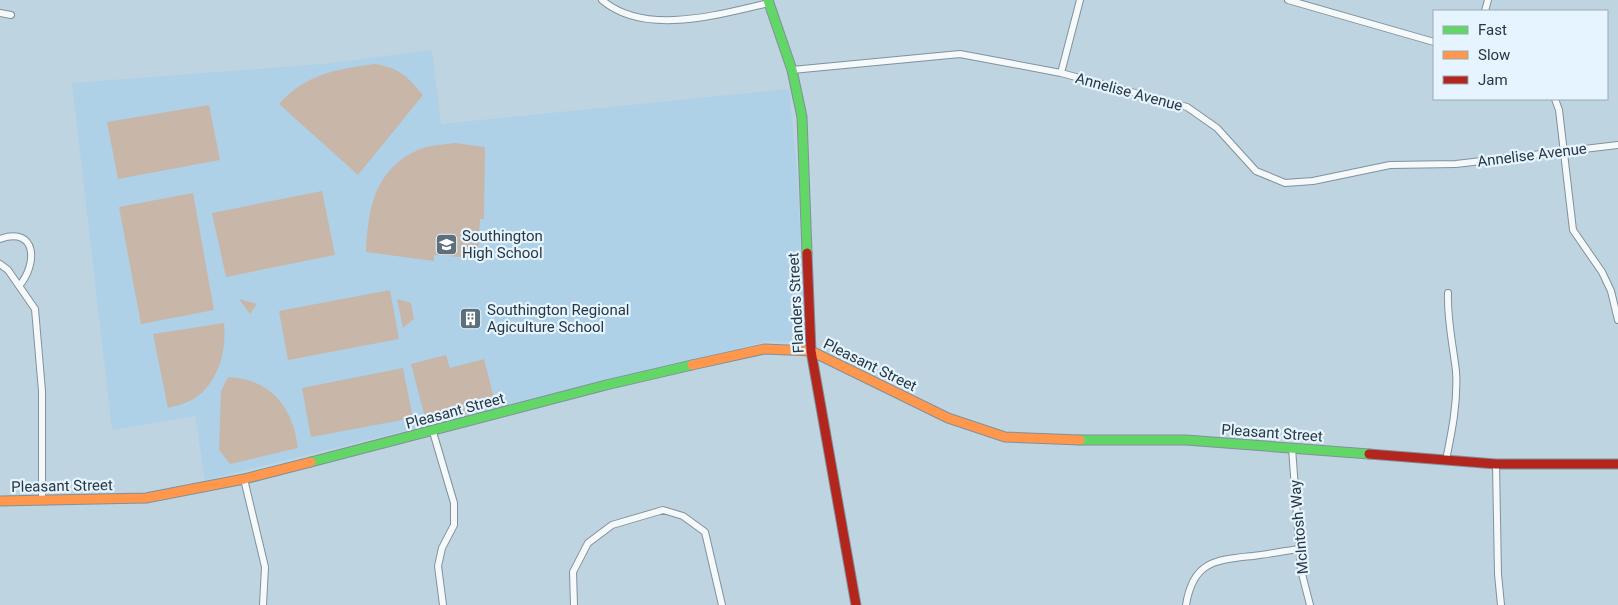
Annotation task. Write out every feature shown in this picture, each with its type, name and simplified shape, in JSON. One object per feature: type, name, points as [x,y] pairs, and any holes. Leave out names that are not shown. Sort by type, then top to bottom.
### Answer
[{"type":"street","points":[[602,0],[639,18],[676,21],[768,1]]},
{"type":"street","points":[[1061,73],[1080,0]]},
{"type":"street","points":[[1288,0],[1433,42]]},
{"type":"street","name":"Flanders Street","points":[[768,1],[792,70],[802,117],[811,351],[856,605]]},
{"type":"street","points":[[0,13],[12,15]]},
{"type":"street","name":"Annelise Avenue","points":[[792,70],[960,54],[1061,73],[1187,107],[1217,128],[1256,171],[1285,183],[1313,181],[1390,165],[1456,164],[1618,145]]},
{"type":"street","points":[[1555,100],[1559,110],[1573,230],[1602,272],[1611,291],[1618,320]]},
{"type":"street","points":[[0,239],[15,236],[22,238],[30,246],[32,260],[30,270],[19,286]]},
{"type":"street","points":[[0,264],[8,270],[35,309],[42,383],[42,501]]},
{"type":"street","points":[[1446,460],[1454,417],[1456,373],[1448,316],[1448,293]]},
{"type":"street","name":"Pleasant Street","points":[[0,501],[146,498],[244,479],[433,432],[606,385],[764,349],[811,351],[948,418],[1005,437],[1057,440],[1186,440],[1496,464],[1618,464]]},
{"type":"street","points":[[433,432],[454,503],[454,525],[442,548],[438,566],[443,605]]},
{"type":"street","name":"McIntosh Way","points":[[1292,448],[1302,570],[1310,605]]},
{"type":"street","points":[[1496,464],[1498,574],[1501,605]]},
{"type":"street","points":[[244,479],[265,567],[264,605]]},
{"type":"street","points":[[574,605],[573,572],[588,543],[612,525],[663,510],[683,516],[704,532],[722,605]]},
{"type":"street","points":[[1186,605],[1189,589],[1197,573],[1213,562],[1300,549]]},
{"type":"shaded area","name":"Southington High School","points":[[432,50],[441,124],[789,89],[797,170],[805,335],[799,342],[769,341],[205,480],[195,416],[112,430],[72,83],[322,64]]},
{"type":"shaded area","points":[[375,64],[391,68],[402,74],[423,95],[358,175],[279,104],[289,94],[311,79],[347,68]]},
{"type":"shaded area","points":[[209,105],[220,160],[118,179],[107,122]]},
{"type":"shaded area","points":[[454,143],[485,147],[484,219],[480,219],[478,254],[473,258],[434,255],[434,261],[366,252],[372,205],[376,192],[392,167],[420,149]]},
{"type":"shaded area","points":[[322,191],[335,255],[226,277],[212,213]]},
{"type":"shaded area","points":[[193,193],[214,310],[141,324],[119,207]]},
{"type":"shaded area","points":[[390,290],[399,339],[288,360],[279,311]]},
{"type":"shaded area","points":[[239,299],[257,304],[250,314]]},
{"type":"shaded area","points":[[397,299],[411,303],[414,319],[403,328]]},
{"type":"shaded area","points":[[224,323],[225,334],[222,356],[214,377],[200,394],[190,401],[168,408],[153,334]]},
{"type":"shaded area","points":[[446,355],[450,368],[484,359],[496,406],[427,425],[411,364]]},
{"type":"shaded area","points":[[403,368],[413,418],[311,437],[302,388]]},
{"type":"shaded area","points":[[228,377],[257,383],[278,398],[291,420],[298,448],[230,464],[219,450],[221,391]]},
{"type":"traffic: fast","points":[[768,0],[792,70],[802,117],[807,253]]},
{"type":"traffic: fast","points":[[311,462],[606,385],[692,365]]},
{"type":"traffic: fast","points":[[1080,440],[1186,440],[1369,454]]},
{"type":"traffic: slow","points":[[692,365],[764,349],[811,351],[948,418],[1005,437],[1080,440]]},
{"type":"traffic: slow","points":[[0,501],[146,498],[244,479],[311,462]]},
{"type":"traffic: jam","points":[[807,253],[811,351],[856,605]]},
{"type":"traffic: jam","points":[[1369,454],[1496,464],[1618,464]]},
{"type":"place","name":"Southington High School","points":[[446,245]]},
{"type":"place","name":"Southington Regional Agiculture School","points":[[471,319]]}]
